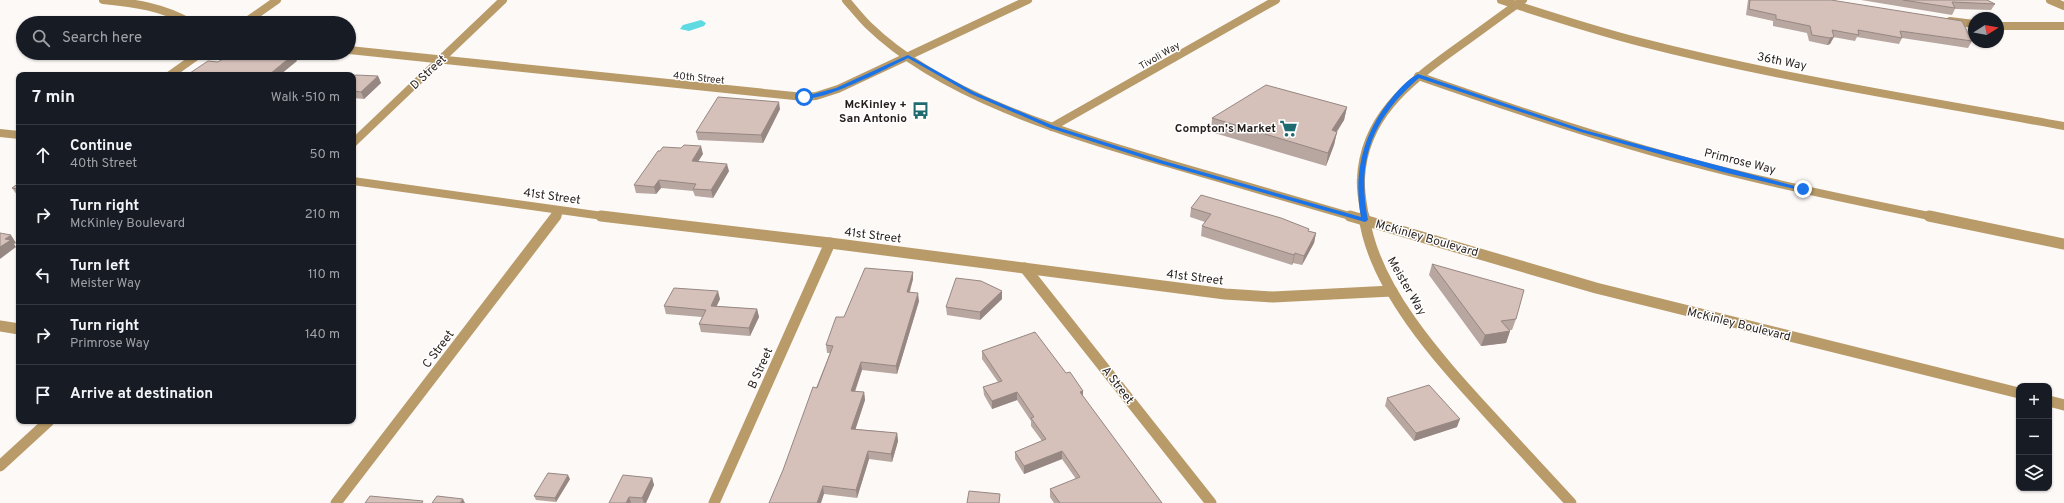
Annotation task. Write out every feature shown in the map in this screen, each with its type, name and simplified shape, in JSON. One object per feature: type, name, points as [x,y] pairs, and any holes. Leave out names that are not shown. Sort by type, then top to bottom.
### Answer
[{"type":"street","points":[[104,0],[151,5],[171,11],[179,16]]},
{"type":"street","points":[[254,16],[277,0]]},
{"type":"street","name":"D Street","points":[[356,139],[503,0]]},
{"type":"street","name":"McKinley Boulevard","points":[[846,0],[857,15],[908,56],[972,93],[1052,127],[1162,162],[1596,288],[2016,392]]},
{"type":"street","name":"40th Street","points":[[356,51],[804,97],[816,96],[838,89],[1028,0]]},
{"type":"street","name":"Tivoli Way","points":[[1052,127],[1276,0]]},
{"type":"street","name":"36th Way","points":[[1501,0],[1519,3],[1603,32],[1706,58],[2064,126]]},
{"type":"street","points":[[2050,0],[2064,6]]},
{"type":"street","name":"Meister Way","points":[[1519,3],[1418,76],[1398,93],[1383,112],[1368,142],[1361,175],[1362,203],[1375,256],[1392,291],[1416,327],[1455,376],[1571,503]]},
{"type":"street","points":[[1940,19],[1968,23]]},
{"type":"street","points":[[2004,26],[2064,26]]},
{"type":"street","points":[[174,72],[191,60]]},
{"type":"street","name":"Primrose Way","points":[[1418,76],[1538,118],[1711,167],[1803,189],[2064,244]]},
{"type":"street","points":[[0,132],[16,135]]},
{"type":"street","name":"41st Street","points":[[356,181],[560,211],[830,243],[1225,294],[1273,297],[1322,296],[1392,291]]},
{"type":"street","name":"C Street","points":[[336,503],[560,211]]},
{"type":"street","name":"B Street","points":[[714,503],[830,243]]},
{"type":"street","name":"A Street","points":[[1025,268],[1211,503]]},
{"type":"street","points":[[0,326],[16,329]]},
{"type":"street","points":[[2052,402],[2064,405]]},
{"type":"street","points":[[0,466],[46,424]]},
{"type":"water","points":[[701,20],[706,23],[704,26],[689,31],[680,29],[683,25]]},
{"type":"building","points":[[1750,0],[1831,0],[1962,21],[1968,33],[1968,40],[1900,31],[1902,38],[1858,30],[1859,35],[1832,30],[1834,37],[1830,38],[1812,35],[1810,26],[1776,19],[1776,15],[1749,9]]},
{"type":"building","points":[[1903,0],[1987,0],[1995,4],[1952,2],[1955,8]]},
{"type":"building","points":[[221,60],[287,60],[272,72],[192,72],[208,61],[218,62]]},
{"type":"building","points":[[356,75],[378,76],[361,92],[356,91]]},
{"type":"building","points":[[1266,85],[1347,107],[1332,130],[1337,132],[1328,153],[1212,118]]},
{"type":"building","points":[[718,97],[779,102],[761,135],[696,132]]},
{"type":"building","points":[[684,145],[701,146],[692,161],[727,164],[711,190],[693,189],[696,184],[659,180],[654,187],[634,185],[658,151],[660,151],[663,147],[681,148]]},
{"type":"building","points":[[1201,195],[1281,218],[1309,229],[1308,231],[1316,233],[1304,256],[1295,253],[1294,255],[1202,226],[1211,214],[1191,208]]},
{"type":"building","points":[[0,233],[11,235],[5,239],[11,240],[0,247]]},
{"type":"building","points":[[1432,264],[1524,290],[1516,319],[1501,321],[1510,331],[1485,335]]},
{"type":"building","points":[[865,268],[913,272],[907,292],[918,293],[896,366],[861,362],[851,391],[864,392],[851,429],[897,433],[891,454],[868,451],[856,490],[823,486],[817,503],[769,503],[783,470],[813,387],[817,388],[833,346],[826,345],[836,317],[844,317]]},
{"type":"building","points":[[956,278],[981,281],[1002,291],[980,312],[946,307]]},
{"type":"building","points":[[674,288],[718,291],[711,306],[757,309],[749,328],[699,324],[706,310],[664,306]]},
{"type":"building","points":[[1035,332],[1066,373],[1070,372],[1083,391],[1080,392],[1162,503],[1060,503],[1050,489],[1080,477],[1062,451],[1024,466],[1015,452],[1046,439],[1031,418],[1034,417],[1017,392],[992,401],[983,387],[1002,381],[982,351]]},
{"type":"building","points":[[1429,385],[1460,419],[1416,433],[1387,398]]},
{"type":"building","points":[[548,473],[568,475],[555,498],[534,496]]},
{"type":"building","points":[[623,475],[652,478],[642,498],[629,497],[626,503],[609,503]]},
{"type":"building","points":[[969,491],[1000,494],[999,503],[967,503]]},
{"type":"building","points":[[370,496],[423,501],[422,503],[365,503]]},
{"type":"building","points":[[437,496],[463,499],[460,503],[432,503]]},
{"type":"place","name":"McKinley + San Antonio","points":[[920,111]]},
{"type":"place","name":"Compton's Market","points":[[1289,128]]},
{"type":"route","points":[[804,97],[828,93],[908,56],[972,93],[1052,127],[1162,162],[1365,220],[1362,203],[1361,175],[1368,142],[1383,112],[1398,93],[1418,76],[1538,118],[1582,131],[1652,151],[1803,189]]}]
